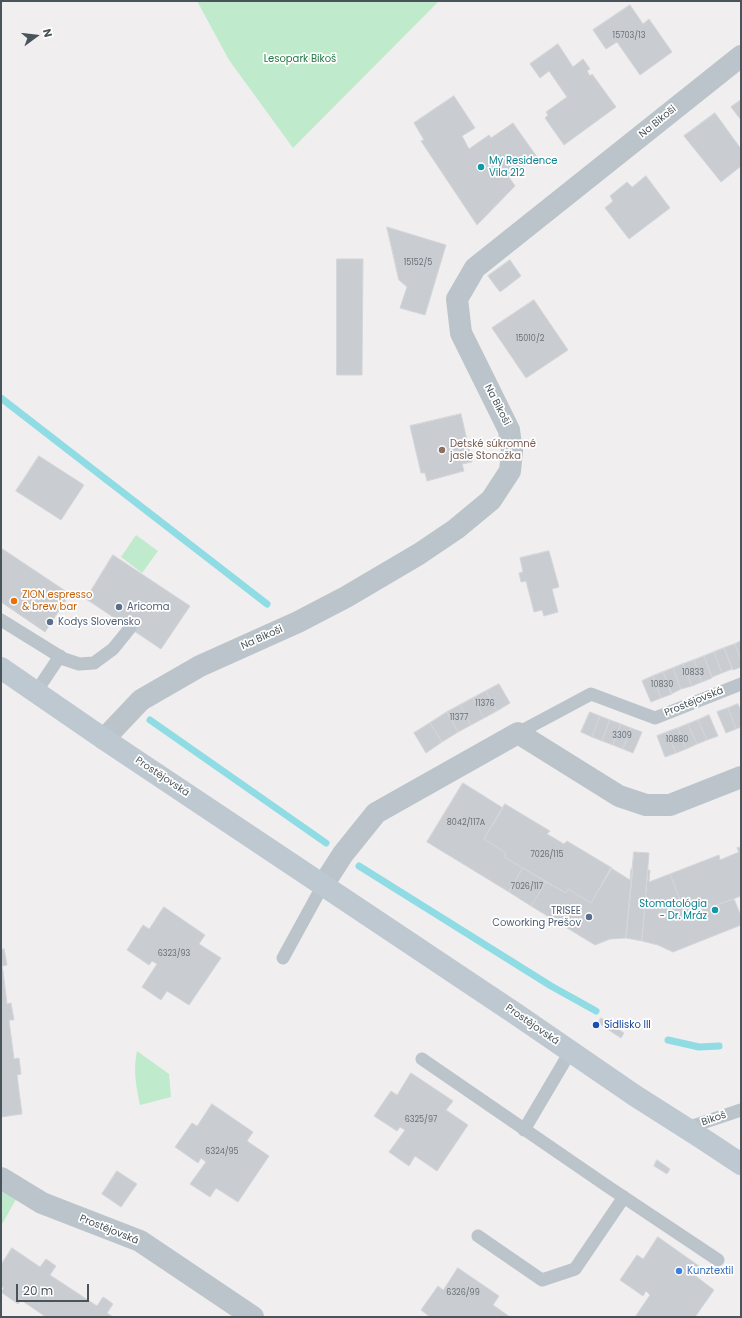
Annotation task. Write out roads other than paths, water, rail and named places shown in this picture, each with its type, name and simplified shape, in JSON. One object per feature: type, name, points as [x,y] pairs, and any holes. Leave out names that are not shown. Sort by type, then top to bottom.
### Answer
[{"type":"street","name":"Na Bikoši","points":[[104,739],[141,700],[200,666],[298,622],[346,597],[456,529],[491,500],[510,471],[512,450],[509,430],[461,333],[457,299],[475,268],[741,56]]},
{"type":"street","name":"Prostějovská","points":[[1,668],[104,739],[516,1014],[634,1095],[741,1164]]},
{"type":"street","name":"Prostějovská","points":[[323,885],[343,854],[376,813],[518,733]]},
{"type":"street","points":[[518,733],[619,796],[646,805],[670,804],[741,777]]},
{"type":"street","name":"Prostějovská","points":[[1,1178],[42,1203],[140,1241],[253,1317]]},
{"type":"lane","points":[[1,620],[64,659],[79,664],[94,663],[112,649],[130,628]]},
{"type":"lane","points":[[36,692],[60,656]]},
{"type":"lane","name":"Prostějovská","points":[[518,733],[591,694],[655,718],[741,684]]},
{"type":"lane","points":[[284,958],[323,885]]},
{"type":"lane","points":[[524,1130],[570,1052]]},
{"type":"lane","points":[[422,1060],[718,1260]]},
{"type":"lane","name":"Bikoš","points":[[687,1128],[741,1110]]},
{"type":"lane","points":[[478,1236],[542,1280],[575,1269],[624,1197]]},
{"type":"waterway","points":[[1,398],[267,604]]},
{"type":"waterway","points":[[150,720],[326,843]]},
{"type":"waterway","points":[[359,866],[551,986],[596,1011]]},
{"type":"waterway","points":[[668,1040],[699,1047],[719,1046]]},
{"type":"place","name":"My Residence Vila 212","points":[[481,167]]},
{"type":"place","name":"Detské súkromné jasle Stonožka","points":[[442,450]]},
{"type":"place","name":"ZION espresso & brew bar","points":[[14,601]]},
{"type":"place","name":"Aricoma","points":[[119,607]]},
{"type":"place","name":"Kodys Slovensko","points":[[50,622]]},
{"type":"place","name":"Stomatológia - Dr. Mráz","points":[[715,910]]},
{"type":"place","name":"TRISEE Coworking Prešov","points":[[589,917]]},
{"type":"place","name":"Sídlisko III","points":[[596,1025]]},
{"type":"place","name":"Kunztextil","points":[[679,1271]]},
{"type":"park label","name":"Lesopark Bikoš","points":[[300,59]]}]
